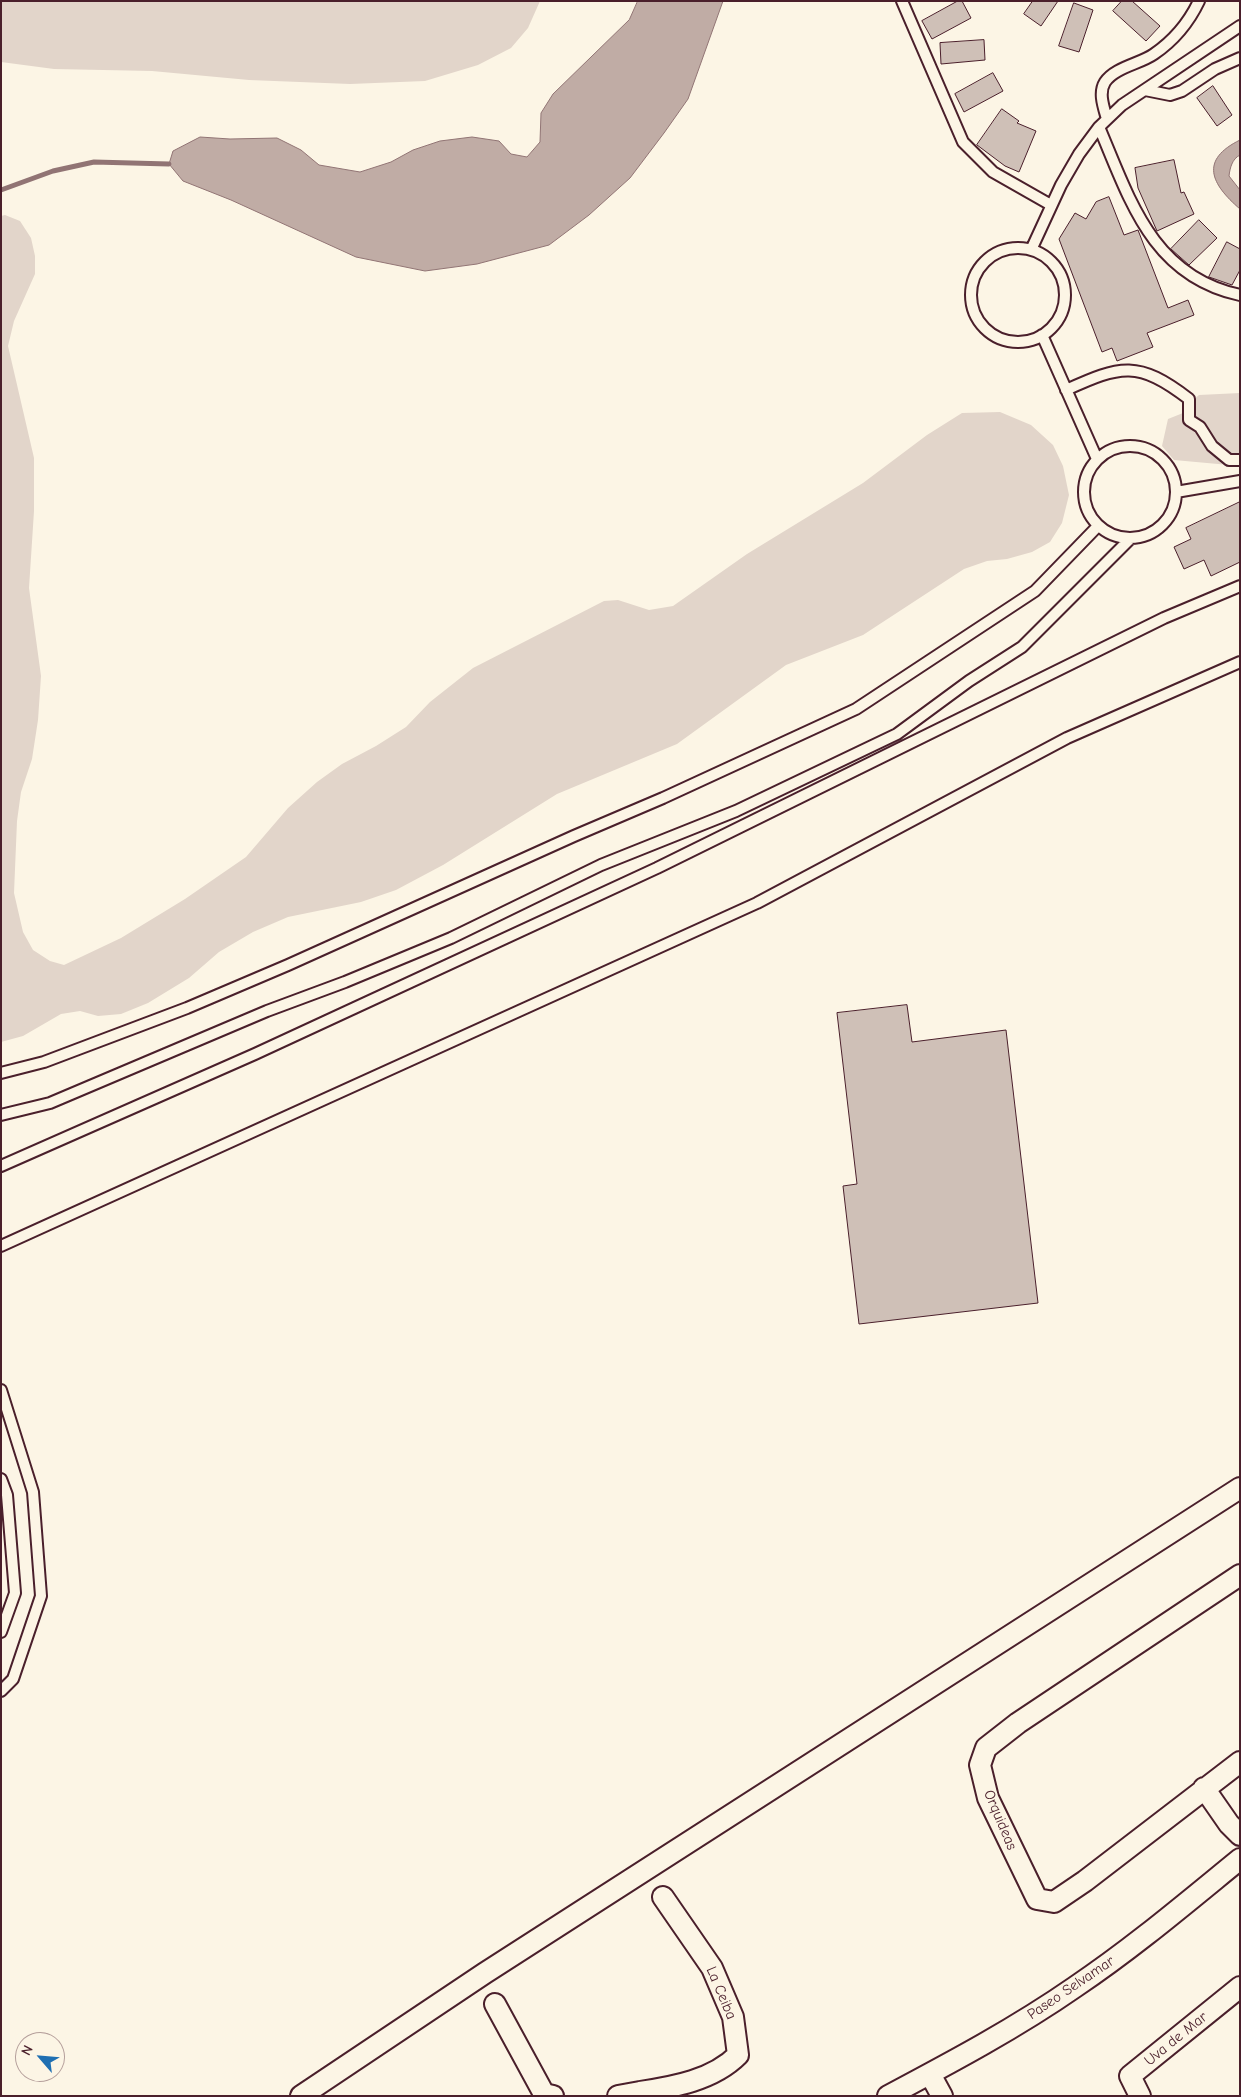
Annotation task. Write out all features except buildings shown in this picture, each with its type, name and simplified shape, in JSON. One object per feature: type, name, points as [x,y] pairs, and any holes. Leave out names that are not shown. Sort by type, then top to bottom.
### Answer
[{"type":"street","points":[[301,2096],[485,1973],[1240,1488]]},
{"type":"street","name":"Orquideas","points":[[1240,1575],[1018,1723],[986,1748],[980,1765],[988,1798],[1037,1899],[1054,1902],[1085,1881],[1240,1762]]},
{"type":"street","points":[[1207,1786],[1240,1829]]},
{"type":"street","points":[[1207,1786],[1228,1824],[1240,1835]]},
{"type":"street","name":"Paseo Selvamar","points":[[888,2096],[915,2090],[930,2074],[1014,2026],[1076,1987],[1159,1926],[1240,1859]]},
{"type":"street","name":"La Ceiba","points":[[618,2096],[677,2087],[727,2066],[738,2056],[733,2018],[712,1968],[663,1897]]},
{"type":"street","name":"Uva de Mar","points":[[1140,2096],[1130,2076],[1240,1987]]},
{"type":"street","points":[[495,2004],[544,2094],[553,2096]]},
{"type":"street","points":[[930,2074],[942,2096]]},
{"type":"lane","points":[[902,1],[925,50],[962,142],[993,172],[1051,205]]},
{"type":"lane","points":[[1107,119],[1102,100],[1104,84],[1112,74],[1154,54],[1180,32],[1198,1]]},
{"type":"lane","points":[[1030,250],[1051,205],[1079,154],[1099,127],[1122,105],[1240,26]]},
{"type":"lane","points":[[1146,90],[1170,94],[1182,91],[1216,69],[1240,58]]},
{"type":"lane","points":[[1099,127],[1143,226],[1162,252],[1191,277],[1227,292],[1240,295]]},
{"type":"lane","points":[[1022,248],[1038,252],[1051,260],[1060,273],[1065,289],[1064,305],[1058,320],[1042,335],[1034,339],[1018,342],[1003,340],[990,333],[980,322],[973,308],[971,293],[974,279],[981,265],[992,255],[1006,249],[1022,248]]},
{"type":"lane","points":[[1042,335],[1097,460]]},
{"type":"lane","points":[[1066,390],[1116,370],[1140,371],[1171,385],[1188,399],[1189,420],[1200,427],[1212,446],[1229,460],[1240,460]]},
{"type":"lane","points":[[1124,446],[1139,446],[1154,452],[1166,463],[1173,476],[1176,492],[1173,507],[1166,521],[1154,532],[1131,538],[1110,534],[1098,526],[1089,515],[1084,501],[1084,486],[1088,472],[1097,460],[1109,451],[1124,446]]},
{"type":"lane","points":[[1176,492],[1240,481]]},
{"type":"lane","points":[[1,1073],[44,1062],[187,1008],[663,798],[856,709],[1034,591],[1098,526]]},
{"type":"lane","points":[[1,1115],[50,1102],[267,1011],[345,982],[451,938],[601,865],[736,811],[897,734],[969,681],[1022,648],[1131,538]]},
{"type":"lane","points":[[1,1166],[255,1054],[657,868],[1164,618],[1240,586]]},
{"type":"lane","points":[[1,1246],[757,903],[1067,738],[1240,662]]},
{"type":"lane","points":[[1,1390],[33,1492],[41,1596],[13,1679],[1,1691]]},
{"type":"lane","points":[[1,1479],[7,1495],[15,1593],[1,1632]]},
{"type":"shaded area","points":[[1,1],[540,1],[528,28],[511,48],[478,65],[425,81],[350,84],[249,80],[152,71],[54,69],[1,62]]},
{"type":"shaded area","points":[[638,1],[723,1],[688,99],[664,133],[630,178],[589,215],[549,245],[477,264],[425,271],[356,257],[231,200],[183,181],[169,164],[173,151],[200,137],[230,139],[277,138],[301,150],[319,165],[360,172],[391,162],[413,150],[440,141],[472,137],[499,141],[511,154],[527,157],[540,142],[541,113],[553,94],[629,20]]},
{"type":"shaded area","points":[[1240,140],[1240,155],[1233,161],[1229,176],[1240,190],[1240,209],[1230,200],[1216,181],[1214,164],[1227,148]]},
{"type":"shaded area","points":[[5,215],[20,221],[31,238],[35,256],[35,274],[14,321],[8,346],[34,458],[34,511],[29,588],[41,676],[38,720],[32,759],[21,792],[17,821],[14,893],[23,932],[33,950],[50,961],[64,965],[121,938],[185,899],[246,857],[288,808],[317,782],[342,764],[406,727],[430,702],[473,668],[604,601],[618,600],[649,610],[673,606],[747,554],[863,483],[927,435],[962,413],[1000,412],[1031,425],[1053,445],[1063,466],[1069,495],[1062,523],[1050,542],[1032,552],[1007,559],[987,561],[964,569],[863,635],[786,665],[677,744],[557,794],[443,865],[396,890],[361,902],[288,917],[253,932],[219,952],[189,978],[148,1003],[121,1014],[98,1016],[80,1011],[61,1014],[23,1036],[1,1042],[1,216]]},
{"type":"shaded area","points":[[1240,393],[1240,466],[1174,460],[1162,446],[1168,419],[1183,413],[1186,406],[1199,395]]},
{"type":"waterway","points":[[1,190],[53,171],[94,162],[169,164]]}]
